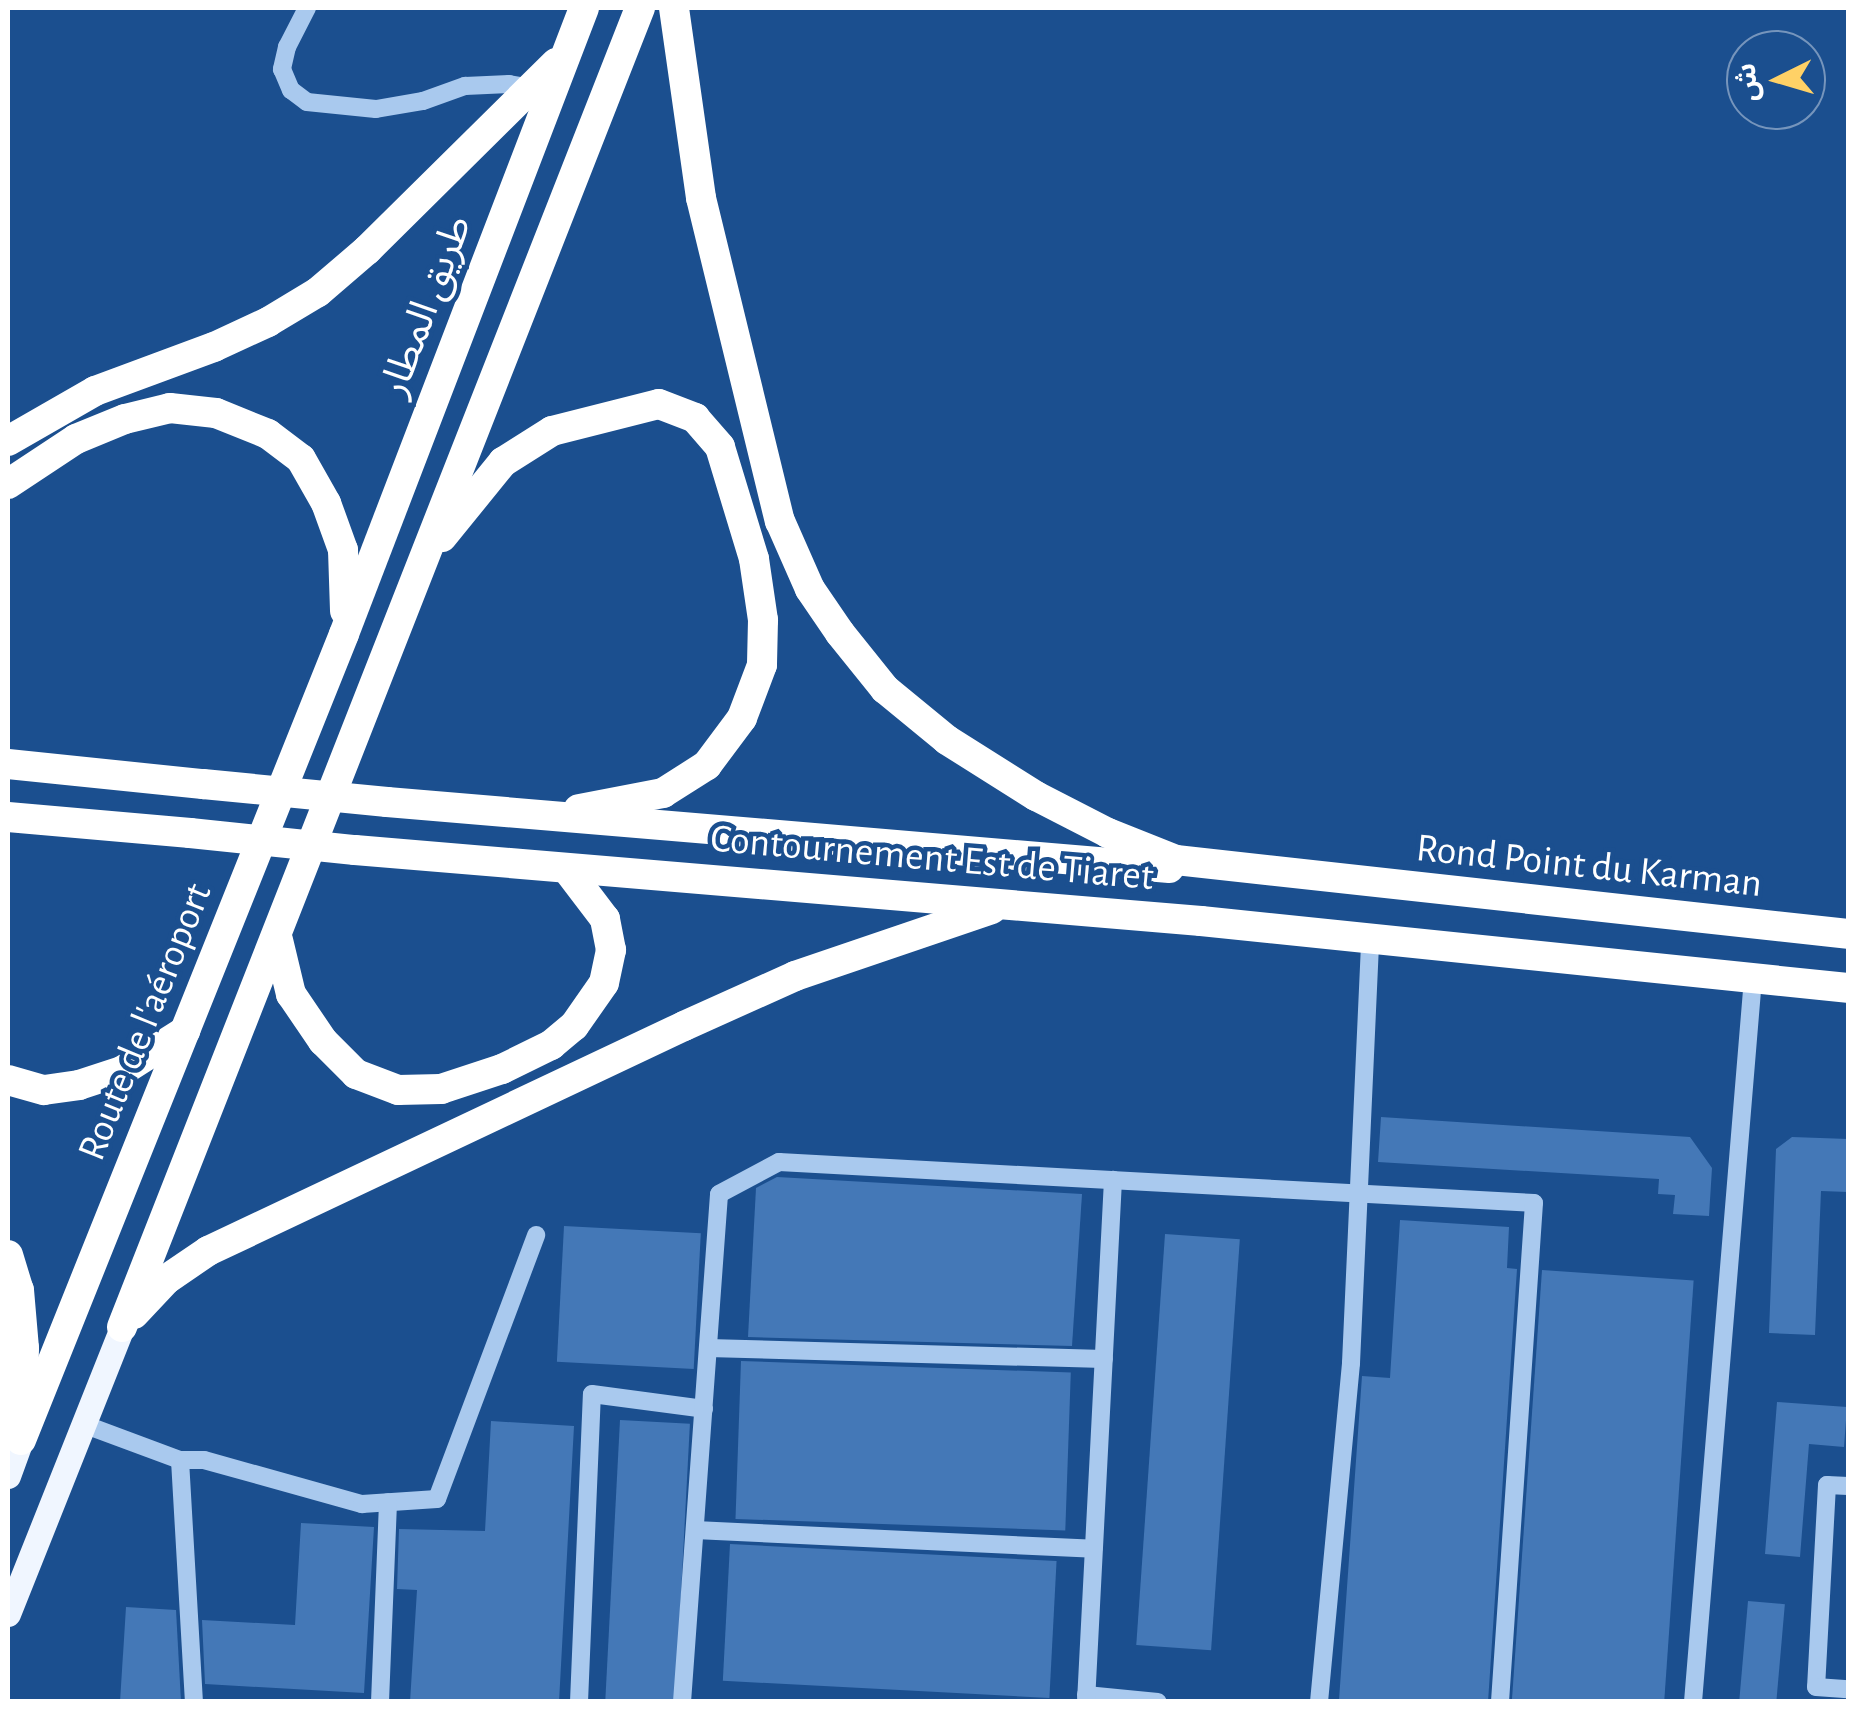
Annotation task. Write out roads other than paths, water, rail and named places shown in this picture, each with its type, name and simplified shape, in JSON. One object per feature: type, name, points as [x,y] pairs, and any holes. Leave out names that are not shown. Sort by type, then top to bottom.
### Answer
[{"type":"highway","name":"طريق المطار","points":[[344,634],[584,8]]},
{"type":"highway","points":[[122,1328],[278,940],[640,8]]},
{"type":"highway","points":[[674,8],[701,198],[780,521],[810,589],[840,634],[885,689],[947,740],[1036,796],[1108,833],[1176,860],[1322,878]]},
{"type":"highway","points":[[8,441],[95,391],[214,346],[268,322],[318,292],[367,250],[566,54]]},
{"type":"highway","points":[[424,558],[504,462],[552,431],[659,404],[695,418],[720,447],[754,558],[763,620],[762,664],[742,718],[706,765],[663,793],[528,816]]},
{"type":"highway","points":[[8,484],[76,439],[125,419],[170,408],[216,413],[268,434],[302,459],[326,503],[342,550],[347,588],[344,634]]},
{"type":"highway","name":"Route de l'aéroport","points":[[21,1440],[344,634]]},
{"type":"highway","name":"Contournement Est de Tiaret","points":[[8,764],[528,816],[1322,878]]},
{"type":"highway","name":"Contournement Est de Tiaret","points":[[8,816],[567,869],[1008,904],[1848,988]]},
{"type":"highway","points":[[278,940],[291,994],[323,1041],[356,1074],[398,1090],[441,1089],[502,1070],[551,1046],[574,1026],[604,983],[610,950],[605,920],[567,869]]},
{"type":"highway","name":"Rond Point du Karman","points":[[1322,878],[1848,934]]},
{"type":"highway","points":[[122,1328],[167,1279],[208,1252],[795,976],[1008,904]]},
{"type":"highway","points":[[8,1080],[44,1090],[79,1086],[122,1070],[185,1031]]},
{"type":"highway","points":[[146,1126],[195,1145]]},
{"type":"highway","points":[[8,1254],[19,1290],[24,1348],[21,1440]]},
{"type":"main road","points":[[8,1614],[122,1328]]},
{"type":"main road","points":[[8,1476],[21,1440]]},
{"type":"street","points":[[307,8],[282,69],[291,90],[307,102],[376,109],[422,101],[465,86],[509,84],[531,88]]},
{"type":"street","points":[[1320,1702],[1351,1363],[1370,938]]},
{"type":"street","points":[[1693,1702],[1753,980]]},
{"type":"street","points":[[682,1702],[720,1194],[779,1162],[1534,1202],[1500,1702]]},
{"type":"street","points":[[1113,1180],[1086,1698],[1158,1702]]},
{"type":"street","points":[[83,1424],[180,1460],[204,1460],[362,1504],[437,1499],[536,1235]]},
{"type":"street","points":[[708,1348],[1104,1359]]},
{"type":"street","points":[[579,1702],[592,1394],[704,1409]]},
{"type":"street","points":[[180,1460],[194,1702]]},
{"type":"street","points":[[1848,1486],[1827,1485],[1816,1687],[1848,1689]]},
{"type":"street","points":[[380,1702],[388,1502]]},
{"type":"street","points":[[695,1530],[1094,1549]]}]
